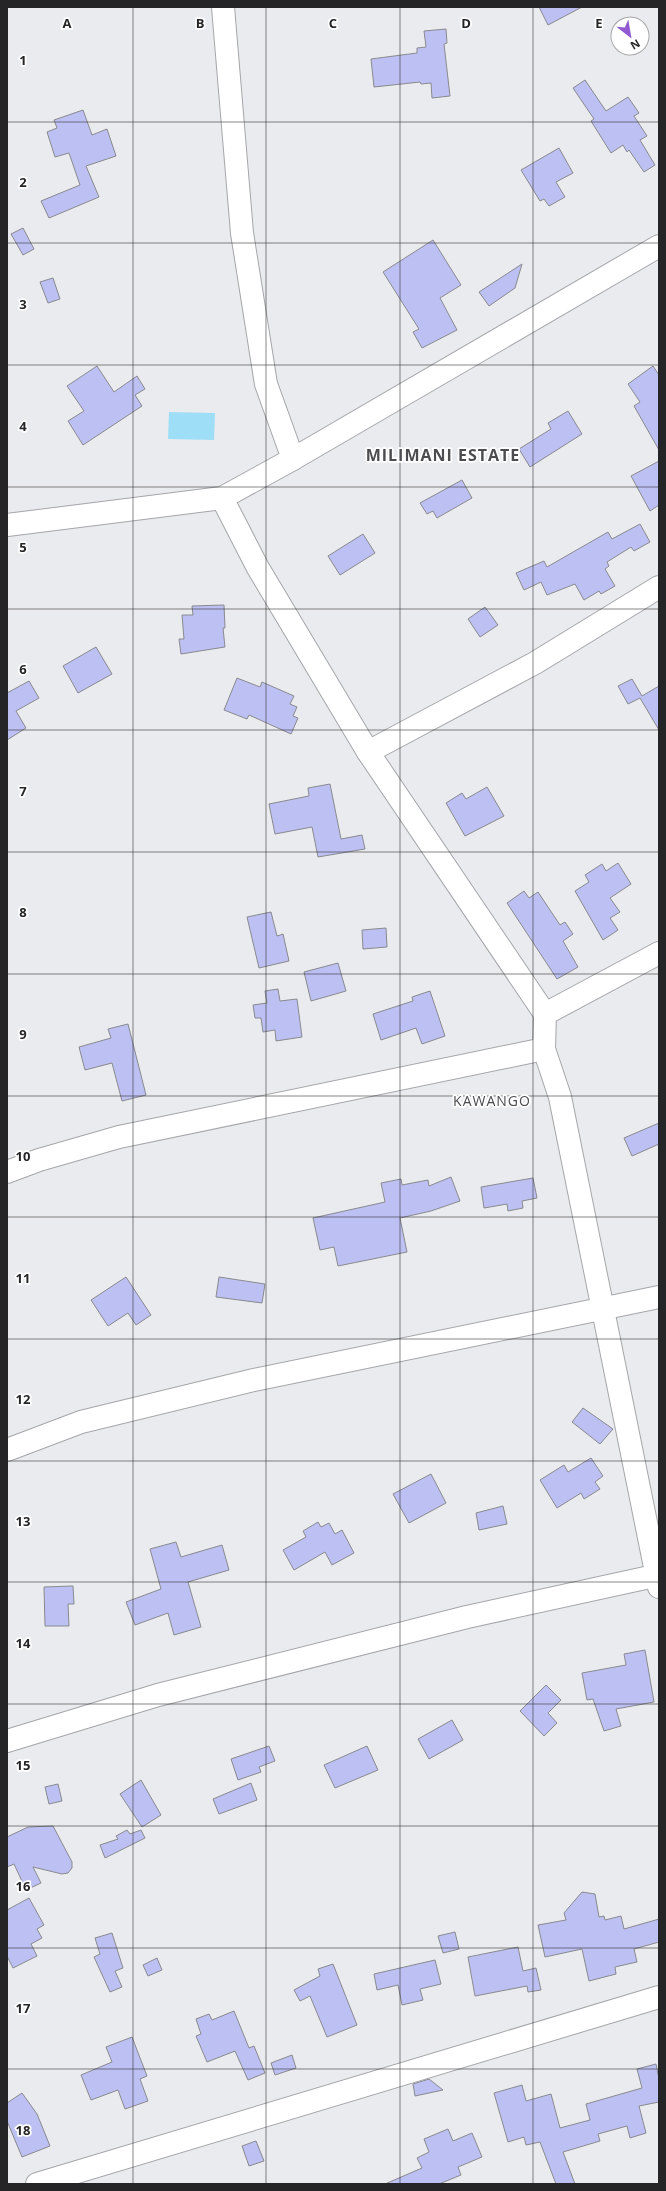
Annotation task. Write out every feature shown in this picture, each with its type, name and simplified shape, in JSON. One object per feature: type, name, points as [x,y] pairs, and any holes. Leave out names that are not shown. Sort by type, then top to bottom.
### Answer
[{"type":"street","points":[[223,7],[242,232],[266,384],[293,459]]},
{"type":"street","points":[[7,525],[222,498],[293,459],[659,246]]},
{"type":"street","points":[[7,1741],[158,1695],[467,1617],[658,1579],[560,1097],[544,1049],[545,1014],[368,752],[258,568],[222,498]]},
{"type":"street","points":[[368,752],[535,663],[659,587]]},
{"type":"street","points":[[545,1014],[659,953]]},
{"type":"street","points":[[7,1172],[39,1160],[119,1137],[544,1049]]},
{"type":"street","points":[[7,1450],[81,1422],[254,1380],[659,1297]]},
{"type":"street","points":[[37,2184],[659,1997]]},
{"type":"water","points":[[169,412],[215,413],[214,440],[168,439]]},
{"type":"building","points":[[539,7],[582,7],[548,25]]},
{"type":"building","points":[[446,29],[447,43],[444,44],[450,96],[432,98],[431,83],[421,84],[420,82],[374,87],[371,59],[417,53],[417,48],[426,47],[424,31]]},
{"type":"building","points":[[585,80],[606,111],[628,97],[639,113],[634,116],[647,136],[640,140],[655,165],[644,172],[629,150],[627,152],[623,145],[611,153],[591,121],[594,119],[573,88]]},
{"type":"building","points":[[83,110],[92,135],[107,129],[116,156],[86,166],[99,197],[49,218],[41,201],[80,185],[69,153],[55,157],[47,132],[57,128],[54,120]]},
{"type":"building","points":[[559,148],[573,173],[556,182],[565,197],[549,206],[544,199],[540,201],[521,170]]},
{"type":"building","points":[[23,228],[34,249],[23,255],[11,234]]},
{"type":"building","points":[[433,240],[461,285],[440,298],[457,330],[422,348],[413,332],[419,329],[383,272]]},
{"type":"building","points":[[522,264],[515,288],[489,306],[479,292]]},
{"type":"building","points":[[53,278],[60,299],[48,303],[40,282]]},
{"type":"building","points":[[97,366],[114,392],[137,376],[145,389],[135,395],[142,406],[83,445],[68,421],[84,411],[67,386]]},
{"type":"building","points":[[653,366],[659,375],[659,450],[634,406],[640,402],[628,384]]},
{"type":"building","points":[[568,411],[582,434],[530,467],[519,449],[551,429],[548,423]]},
{"type":"building","points":[[659,461],[659,505],[650,511],[631,476]]},
{"type":"building","points":[[462,480],[472,498],[437,518],[433,511],[427,514],[420,503]]},
{"type":"building","points":[[640,524],[650,542],[634,551],[631,547],[607,562],[609,566],[605,569],[615,586],[601,594],[599,591],[584,600],[575,584],[547,595],[541,582],[524,590],[516,573],[544,561],[547,567],[608,532],[612,539]]},
{"type":"building","points":[[363,534],[375,553],[340,575],[328,556]]},
{"type":"building","points":[[224,605],[225,628],[223,628],[225,647],[181,654],[179,639],[184,639],[182,615],[193,615],[192,606]]},
{"type":"building","points":[[485,607],[498,625],[480,637],[468,619]]},
{"type":"building","points":[[96,647],[112,674],[78,693],[63,666]]},
{"type":"building","points":[[237,678],[260,687],[262,682],[294,696],[290,704],[297,707],[293,716],[298,718],[291,734],[249,715],[247,719],[224,710]]},
{"type":"building","points":[[632,679],[642,696],[659,686],[659,730],[640,698],[628,704],[618,686]]},
{"type":"building","points":[[29,681],[39,698],[16,711],[26,728],[7,740],[7,693]]},
{"type":"building","points":[[330,784],[341,839],[362,835],[365,849],[318,857],[312,827],[275,834],[269,804],[309,796],[308,788]]},
{"type":"building","points":[[487,787],[504,816],[465,836],[446,803],[462,793],[466,799]]},
{"type":"building","points":[[618,863],[631,884],[610,898],[620,912],[610,918],[618,930],[603,940],[575,891],[589,882],[585,875],[602,864],[606,871]]},
{"type":"building","points":[[524,891],[529,898],[538,892],[560,925],[565,922],[573,934],[563,941],[578,967],[557,979],[507,903]]},
{"type":"building","points":[[271,912],[277,936],[283,934],[289,961],[259,968],[247,917]]},
{"type":"building","points":[[386,928],[387,947],[363,949],[362,930]]},
{"type":"building","points":[[338,963],[346,991],[311,1001],[304,972]]},
{"type":"building","points":[[278,989],[280,1001],[297,999],[302,1037],[276,1041],[275,1030],[263,1032],[261,1018],[255,1018],[253,1005],[267,1003],[265,991]]},
{"type":"building","points":[[430,991],[445,1036],[422,1044],[416,1028],[381,1040],[373,1014],[413,1001],[412,997]]},
{"type":"building","points":[[128,1024],[146,1095],[122,1101],[112,1063],[85,1070],[79,1047],[111,1038],[108,1029]]},
{"type":"building","points":[[659,1123],[659,1144],[632,1156],[624,1138]]},
{"type":"building","points":[[451,1177],[460,1201],[431,1211],[400,1218],[407,1252],[338,1266],[334,1247],[320,1250],[313,1218],[385,1202],[381,1183],[401,1179],[402,1185],[428,1180],[429,1186]]},
{"type":"building","points":[[533,1178],[537,1198],[522,1201],[523,1208],[508,1211],[507,1204],[484,1208],[481,1187]]},
{"type":"building","points":[[126,1277],[151,1315],[136,1325],[128,1313],[108,1326],[91,1300]]},
{"type":"building","points":[[219,1277],[265,1284],[262,1303],[216,1297]]},
{"type":"building","points":[[583,1408],[613,1429],[600,1444],[572,1422]]},
{"type":"building","points":[[591,1458],[603,1476],[595,1482],[600,1489],[584,1499],[581,1493],[557,1508],[540,1480],[564,1465],[568,1472]]},
{"type":"building","points":[[431,1474],[446,1503],[409,1523],[393,1494]]},
{"type":"building","points":[[503,1506],[507,1524],[479,1530],[476,1513]]},
{"type":"building","points":[[318,1522],[321,1527],[329,1523],[335,1534],[342,1530],[354,1553],[332,1565],[325,1552],[294,1570],[283,1550],[306,1537],[303,1531]]},
{"type":"building","points":[[176,1542],[181,1557],[222,1545],[229,1570],[188,1582],[201,1627],[174,1635],[168,1613],[135,1625],[126,1602],[161,1589],[150,1549]]},
{"type":"building","points":[[73,1586],[74,1604],[68,1604],[69,1626],[45,1626],[44,1587]]},
{"type":"building","points":[[645,1650],[654,1702],[616,1709],[621,1726],[604,1731],[593,1699],[587,1700],[582,1673],[626,1665],[624,1654]]},
{"type":"building","points":[[546,1685],[561,1700],[548,1713],[557,1723],[544,1736],[520,1711]]},
{"type":"building","points":[[452,1720],[463,1740],[429,1759],[418,1739]]},
{"type":"building","points":[[269,1746],[275,1761],[259,1767],[261,1772],[238,1780],[231,1759]]},
{"type":"building","points":[[367,1746],[378,1770],[335,1788],[324,1765]]},
{"type":"building","points":[[141,1780],[161,1815],[142,1827],[120,1794]]},
{"type":"building","points":[[251,1783],[257,1800],[219,1814],[213,1799]]},
{"type":"building","points":[[58,1784],[62,1801],[49,1804],[45,1787]]},
{"type":"building","points":[[53,1826],[72,1862],[72,1868],[68,1873],[62,1874],[33,1867],[41,1883],[26,1890],[14,1864],[7,1867],[7,1837],[28,1827]]},
{"type":"building","points":[[127,1830],[130,1834],[141,1830],[145,1838],[105,1858],[100,1845],[118,1839],[116,1836]]},
{"type":"building","points":[[582,1892],[595,1894],[599,1917],[604,1916],[605,1920],[621,1916],[624,1929],[659,1919],[659,1942],[634,1949],[637,1962],[615,1967],[616,1974],[589,1981],[582,1949],[545,1957],[538,1925],[566,1920],[564,1913]]},
{"type":"building","points":[[29,1898],[44,1925],[37,1929],[42,1938],[31,1944],[37,1956],[13,1968],[7,1956],[7,1910]]},
{"type":"building","points":[[455,1932],[459,1949],[443,1953],[438,1936]]},
{"type":"building","points":[[112,1933],[123,1968],[115,1971],[122,1987],[110,1992],[94,1957],[100,1954],[95,1938]]},
{"type":"building","points":[[518,1947],[523,1971],[536,1968],[541,1990],[528,1992],[527,1986],[475,1996],[468,1957]]},
{"type":"building","points":[[157,1958],[162,1970],[148,1976],[143,1965]]},
{"type":"building","points":[[435,1960],[441,1984],[420,1989],[423,2000],[402,2005],[398,1985],[377,1990],[374,1974]]},
{"type":"building","points":[[333,1964],[357,2025],[327,2037],[310,1996],[300,2001],[294,1990],[320,1976],[318,1969]]},
{"type":"building","points":[[234,2011],[249,2048],[254,2046],[265,2073],[248,2080],[235,2051],[207,2062],[196,2036],[201,2034],[196,2019],[209,2014],[212,2020]]},
{"type":"building","points":[[132,2037],[147,2076],[140,2079],[148,2101],[125,2109],[118,2090],[91,2100],[81,2075],[112,2062],[106,2047]]},
{"type":"building","points":[[292,2055],[296,2068],[275,2075],[271,2063]]},
{"type":"building","points":[[656,2064],[659,2079],[659,2102],[639,2106],[646,2133],[630,2138],[627,2126],[598,2134],[600,2141],[563,2152],[575,2184],[556,2184],[540,2142],[526,2145],[524,2137],[508,2142],[494,2093],[522,2085],[526,2101],[551,2094],[560,2128],[590,2120],[586,2104],[642,2088],[637,2069]]},
{"type":"building","points":[[429,2079],[443,2090],[415,2096],[413,2084]]},
{"type":"building","points":[[22,2093],[37,2114],[50,2146],[22,2157],[7,2121],[7,2103]]},
{"type":"building","points":[[448,2129],[453,2141],[472,2133],[482,2157],[458,2167],[461,2175],[439,2184],[385,2184],[422,2168],[417,2158],[429,2152],[424,2139]]},
{"type":"building","points":[[256,2141],[264,2161],[249,2166],[242,2146]]},
{"type":"district","name":"MILIMANI ESTATE","points":[[443,455]]},
{"type":"district","name":"KAWANGO","points":[[492,1100]]}]
